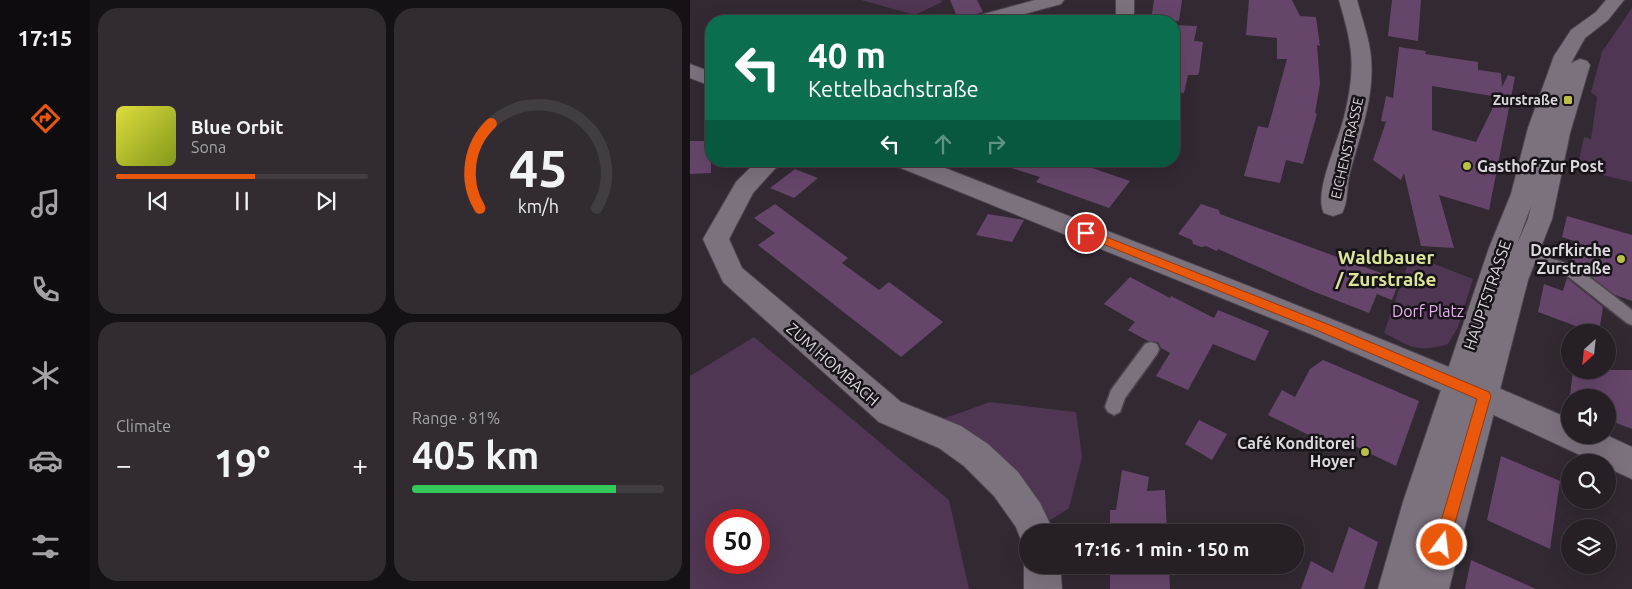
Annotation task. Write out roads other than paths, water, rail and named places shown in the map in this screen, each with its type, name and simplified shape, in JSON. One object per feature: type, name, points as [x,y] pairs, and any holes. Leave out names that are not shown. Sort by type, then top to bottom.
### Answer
[{"type":"street","points":[[1001,15],[1055,0]]},
{"type":"street","points":[[1125,0],[1125,15]]},
{"type":"street","name":"EICHENSTRASSE","points":[[1333,207],[1337,175],[1355,119],[1361,85],[1360,46],[1348,0]]},
{"type":"street","name":"HAUPTSTRASSE","points":[[1430,589],[1470,390],[1502,248],[1523,194],[1539,128],[1564,56],[1578,34],[1609,8]]},
{"type":"street","name":"HAUPTSTRASSE","points":[[1397,589],[1420,502],[1470,390],[1540,219],[1558,141],[1575,80],[1582,59],[1598,34],[1609,8]]},
{"type":"street","name":"ZUM HOMBACH","points":[[765,167],[744,188],[716,239],[732,276],[890,412],[950,437],[976,455],[1006,484],[1032,524]]},
{"type":"street","points":[[919,167],[1323,327],[1470,390],[1632,464]]},
{"type":"street","points":[[1042,574],[1043,589]]},
{"type":"lane","points":[[1502,248],[1570,270],[1632,319]]},
{"type":"lane","points":[[1114,407],[1116,395],[1151,349]]},
{"type":"place","name":"Zurstraße","points":[[1568,100]]},
{"type":"place","name":"Gasthof Zur Post","points":[[1467,166]]},
{"type":"place","name":"Dorfkirche Zurstraße","points":[[1621,259]]},
{"type":"place","name":"Café Konditorei Hoyer","points":[[1365,452]]},
{"type":"district","name":"Waldbauer / Zurstraße","points":[[1386,268]]},
{"type":"park label","name":"Dorf Platz","points":[[1428,311]]}]
